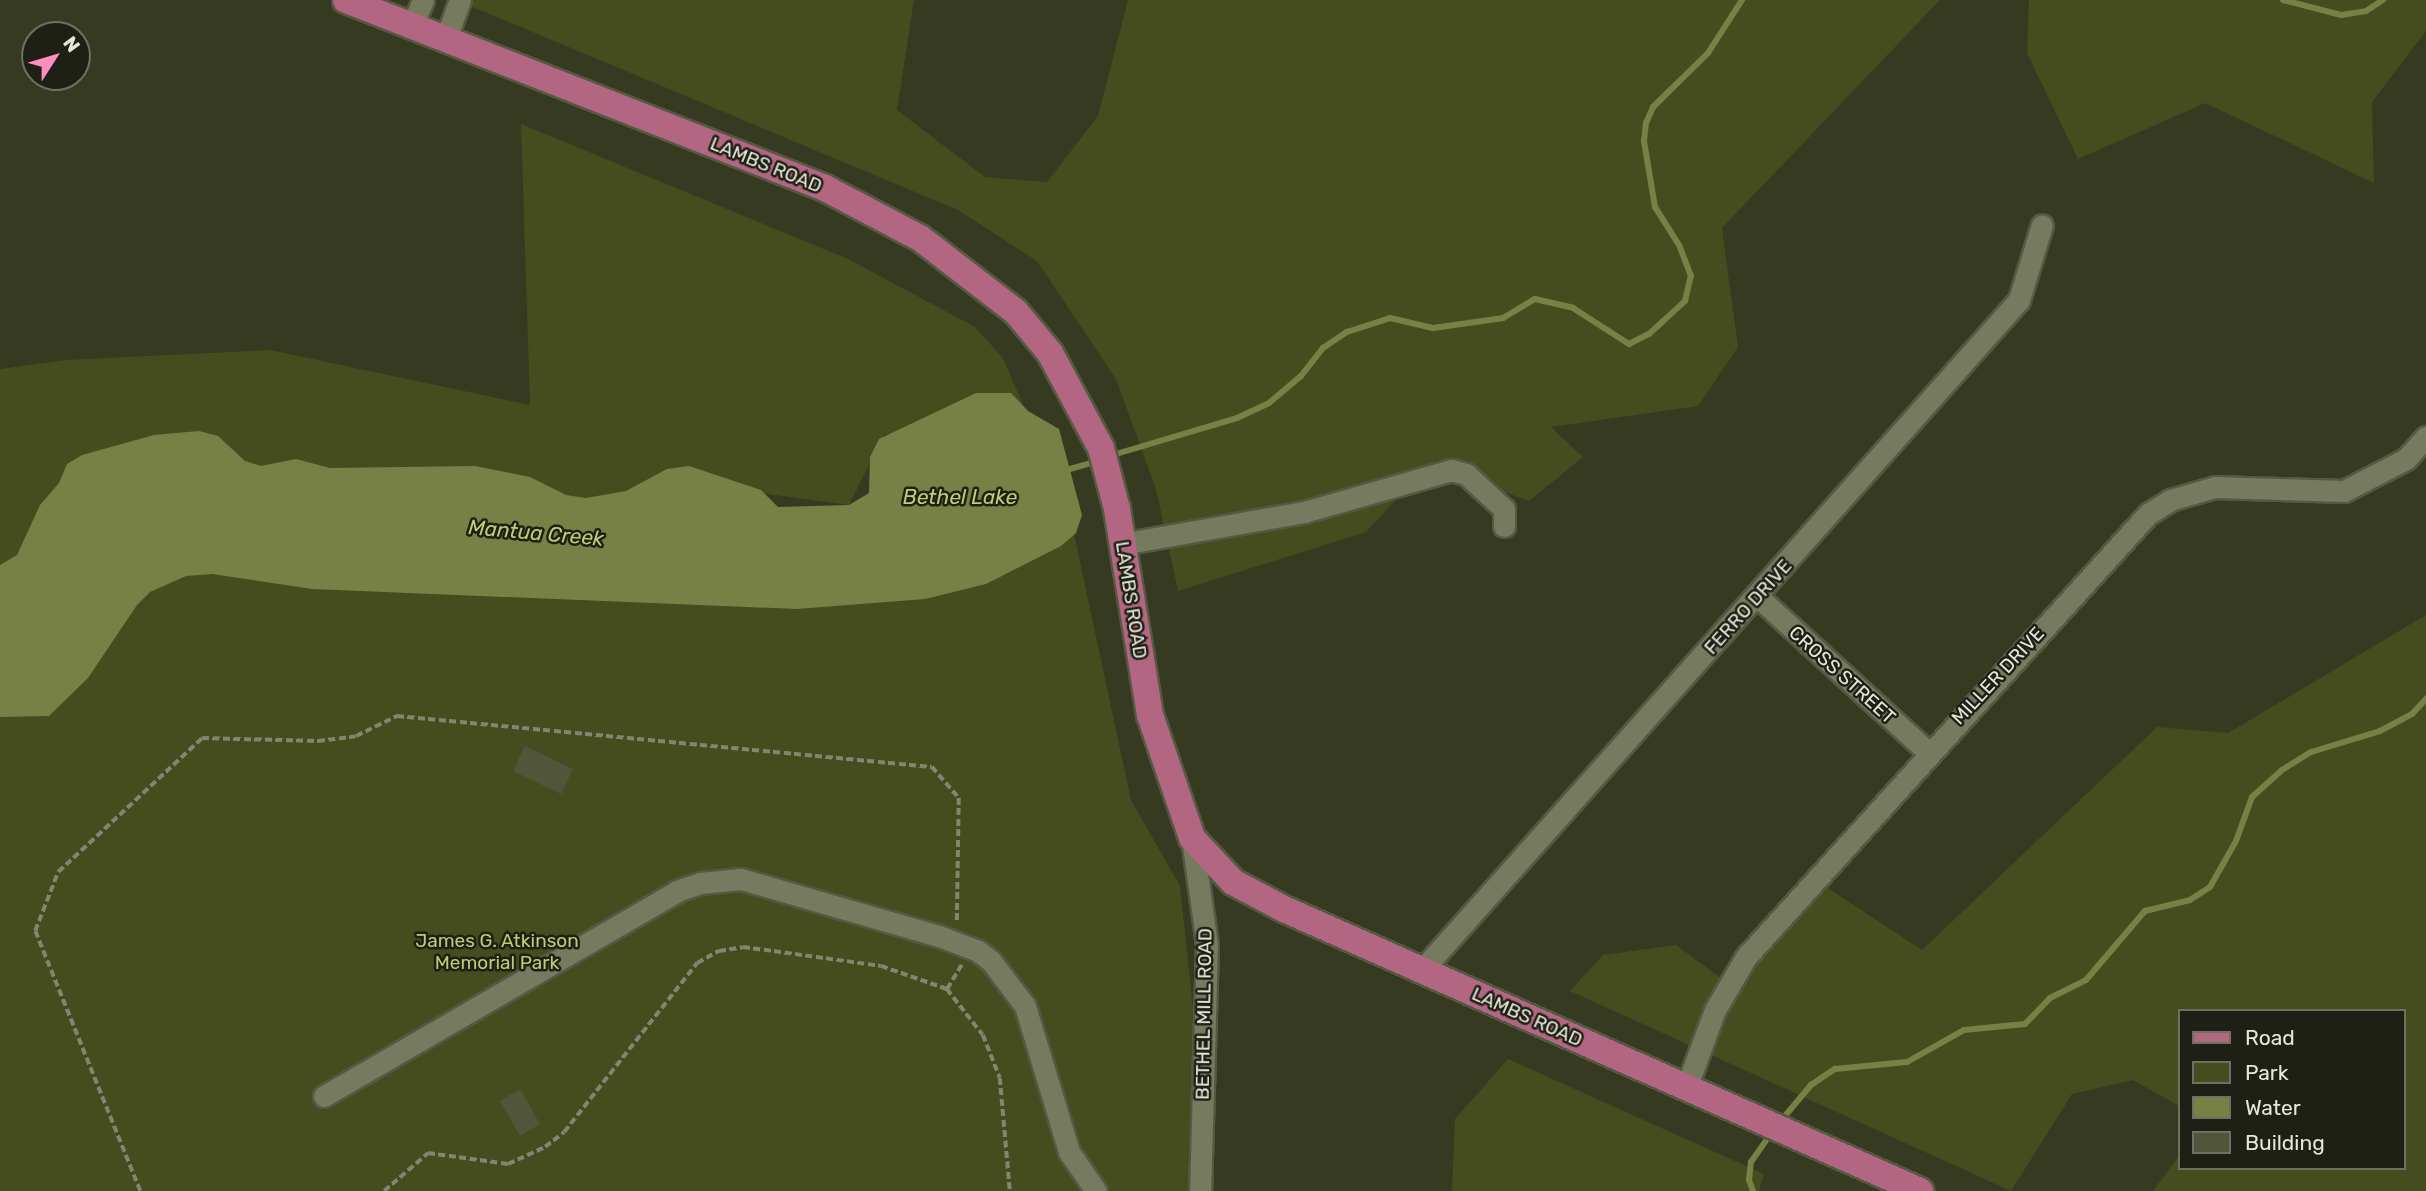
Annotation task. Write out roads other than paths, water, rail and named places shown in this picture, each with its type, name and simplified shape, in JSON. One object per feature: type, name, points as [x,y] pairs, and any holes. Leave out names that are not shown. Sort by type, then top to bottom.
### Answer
[{"type":"main road","name":"LAMBS ROAD","points":[[346,0],[825,188],[920,238],[973,274],[1016,312],[1050,353],[1083,410],[1108,470],[1150,715],[1192,838],[1233,882],[1258,897],[1920,1191]]},
{"type":"street","points":[[412,26],[423,0]]},
{"type":"street","points":[[446,38],[460,0]]},
{"type":"street","name":"FERRO DRIVE","points":[[1422,970],[2019,300],[2042,225]]},
{"type":"street","name":"MILLER DRIVE","points":[[1686,1088],[1710,1021],[1746,957],[1928,752],[2148,514],[2170,500],[2215,487],[2344,491],[2406,459],[2426,437]]},
{"type":"street","points":[[1121,544],[1304,512],[1451,470],[1466,474],[1504,509],[1504,526]]},
{"type":"street","name":"CROSS STREET","points":[[1757,596],[1928,752]]},
{"type":"street","name":"BETHEL MILL ROAD","points":[[1192,838],[1207,945],[1200,1191]]},
{"type":"street","points":[[324,1096],[677,891],[700,883],[755,882],[962,943],[991,961],[1020,995],[1067,1146],[1096,1191]]},
{"type":"water","name":"Bethel Lake","points":[[976,393],[1011,393],[1028,411],[1059,429],[1082,515],[1076,533],[1061,546],[986,584],[925,599],[797,609],[312,589],[212,574],[186,576],[150,592],[137,605],[88,678],[49,716],[0,717],[0,565],[17,555],[40,505],[59,483],[67,464],[82,455],[154,435],[199,431],[218,436],[245,461],[261,466],[296,459],[330,468],[475,466],[530,477],[566,495],[586,498],[626,491],[667,469],[689,466],[761,490],[778,507],[849,505],[869,493],[870,457],[879,439]]},
{"type":"waterway","name":"Mantua Creek","points":[[1116,454],[1237,418],[1269,403],[1301,376],[1323,348],[1347,332],[1390,318],[1433,328],[1503,318],[1535,299],[1573,308],[1629,344],[1649,334],[1685,301],[1691,276],[1679,245],[1655,207],[1644,141],[1646,123],[1653,107],[1708,53],[1742,0]]},
{"type":"waterway","name":"Mantua Creek","points":[[2283,0],[2341,15],[2366,11],[2383,0]]},
{"type":"waterway","name":"Mantua Creek","points":[[1063,471],[1088,464]]},
{"type":"waterway","points":[[1779,1123],[1811,1085],[1835,1069],[1907,1062],[1964,1030],[2025,1024],[2050,998],[2086,980],[2145,911],[2190,900],[2210,887],[2236,841],[2252,797],[2282,770],[2311,752],[2380,731],[2412,714],[2426,699]]},
{"type":"waterway","points":[[1753,1191],[1749,1180],[1751,1162],[1773,1131]]},
{"type":"park label","name":"James G. Atkinson Memorial Park","points":[[497,952]]}]
